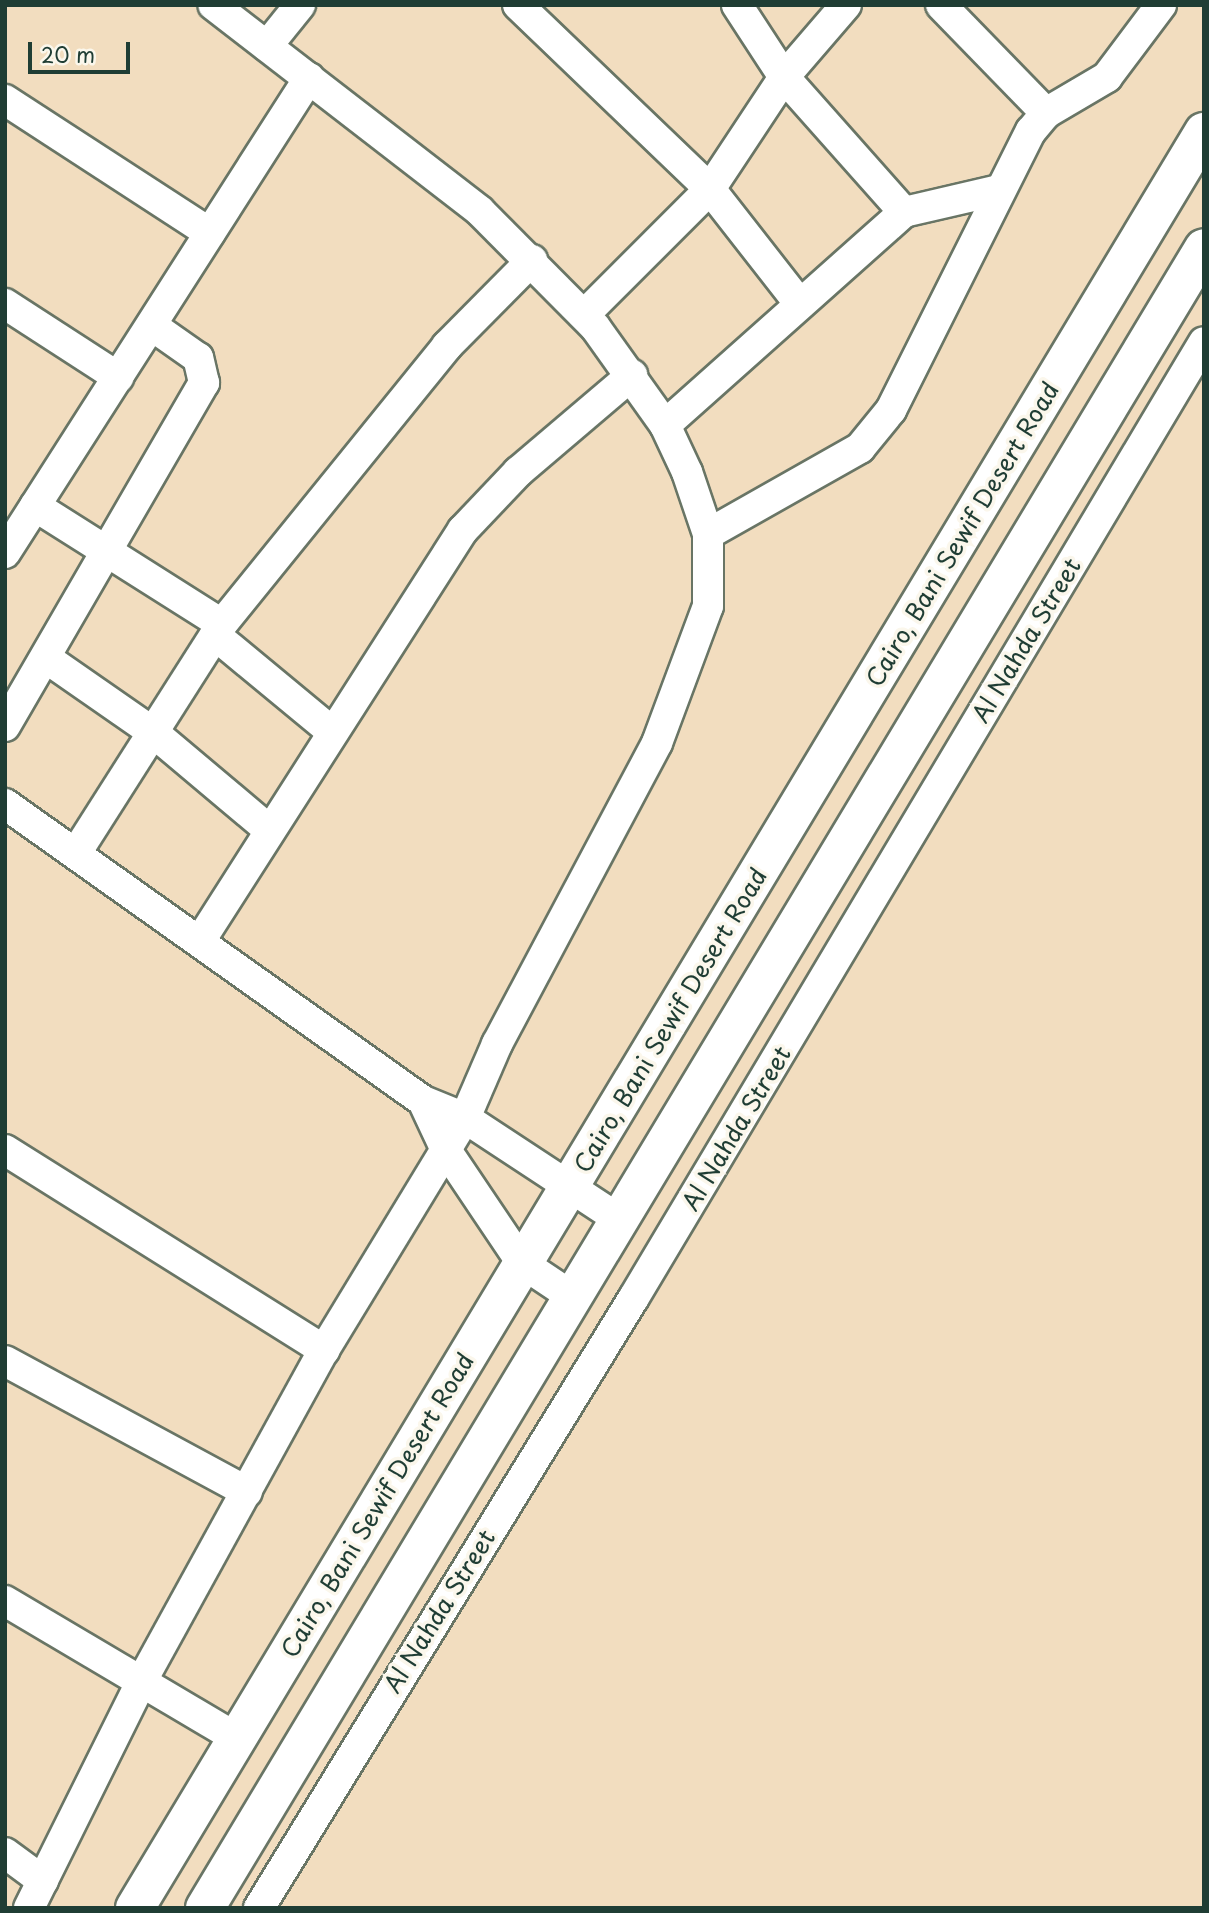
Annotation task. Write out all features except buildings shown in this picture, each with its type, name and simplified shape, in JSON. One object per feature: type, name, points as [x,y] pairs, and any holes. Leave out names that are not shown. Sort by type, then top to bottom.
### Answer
[{"type":"main road","name":"Cairo, Bani Sewif Desert Road","points":[[135,1908],[1204,132]]},
{"type":"main road","points":[[205,1908],[570,1295],[1204,248]]},
{"type":"street","points":[[29,1908],[139,1686],[324,1350],[465,1118],[680,695],[708,606],[708,534],[665,425],[632,375],[584,315],[532,260],[480,211],[213,5]]},
{"type":"street","points":[[267,46],[300,5]]},
{"type":"street","points":[[518,5],[710,189],[799,303]]},
{"type":"street","points":[[737,5],[784,77],[904,212]]},
{"type":"street","points":[[584,315],[710,189],[784,77],[846,5]]},
{"type":"street","points":[[941,5],[1046,113]]},
{"type":"street","points":[[708,534],[860,448],[891,410],[999,190],[1046,113],[1107,77],[1161,5]]},
{"type":"street","points":[[8,543],[35,506],[309,78]]},
{"type":"street","points":[[5,100],[210,233]]},
{"type":"street","points":[[665,425],[904,212],[999,190]]},
{"type":"street","points":[[76,853],[219,630],[447,346],[532,260]]},
{"type":"street","points":[[5,304],[118,377]]},
{"type":"street","points":[[5,726],[110,553],[204,383],[198,358],[151,325]]},
{"type":"street","name":"Al Nahda Street","points":[[259,1908],[633,1299],[1204,342]]},
{"type":"street","points":[[200,941],[331,731],[463,530],[518,472],[632,375]]},
{"type":"street","points":[[35,506],[110,553],[219,630],[331,731]]},
{"type":"street","points":[[46,658],[154,733],[269,830]]},
{"type":"street","points":[[5,804],[423,1101],[465,1118],[567,1191],[617,1218]]},
{"type":"street","points":[[423,1101],[446,1150],[522,1263],[570,1295]]},
{"type":"street","points":[[5,1150],[324,1350]]},
{"type":"street","points":[[5,1360],[247,1492]]},
{"type":"street","points":[[5,1601],[139,1686],[237,1738]]},
{"type":"street","points":[[5,1853],[43,1881]]}]
